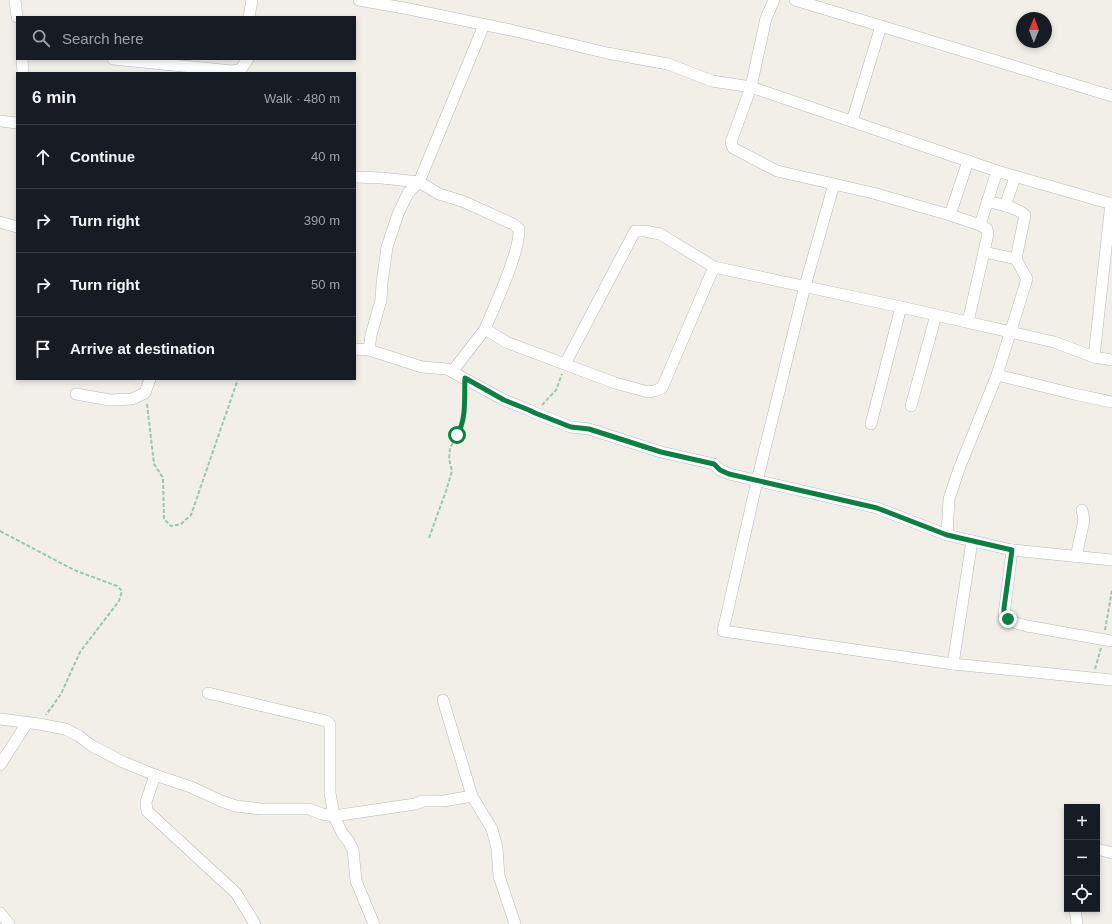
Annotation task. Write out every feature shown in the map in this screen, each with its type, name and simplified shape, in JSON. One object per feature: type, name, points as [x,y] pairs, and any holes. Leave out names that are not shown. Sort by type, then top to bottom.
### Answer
[{"type":"street","points":[[15,0],[17,16]]},
{"type":"street","points":[[249,16],[252,0]]},
{"type":"street","points":[[359,0],[511,30],[607,53],[668,64],[712,81],[751,87],[1015,177],[1111,204],[1094,357]]},
{"type":"street","points":[[774,0],[766,18],[751,87],[731,142],[733,148],[777,171],[873,192],[950,215],[980,225],[987,229],[988,234],[968,322]]},
{"type":"street","points":[[795,0],[1112,96]]},
{"type":"street","points":[[369,350],[371,335],[381,300],[387,247],[398,214],[408,193],[419,182],[484,25]]},
{"type":"street","points":[[852,121],[881,26]]},
{"type":"street","points":[[22,60],[23,72]]},
{"type":"street","points":[[124,60],[232,70],[241,69],[247,60]]},
{"type":"street","points":[[0,121],[16,123]]},
{"type":"street","points":[[950,215],[968,161]]},
{"type":"street","points":[[980,225],[997,171]]},
{"type":"street","points":[[356,177],[419,182],[439,194],[457,199],[503,219],[519,229],[519,236],[511,264],[485,329],[452,372]]},
{"type":"street","points":[[1006,206],[1015,177]]},
{"type":"street","points":[[834,184],[805,286],[757,480],[723,631],[953,664],[1112,680]]},
{"type":"street","points":[[947,535],[949,500],[959,469],[997,375],[1027,279],[1016,259],[1025,215],[1022,212],[1006,206],[987,201]]},
{"type":"street","points":[[0,222],[16,227]]},
{"type":"street","points":[[565,364],[635,231],[660,234],[714,267],[901,307],[1054,342],[1094,357],[1112,360]]},
{"type":"street","points":[[984,252],[1016,259]]},
{"type":"street","points":[[485,329],[506,342],[615,383],[648,392],[654,391],[662,388],[714,267]]},
{"type":"street","points":[[871,424],[901,307]]},
{"type":"street","points":[[911,406],[936,315]]},
{"type":"street","points":[[356,349],[369,350],[422,367],[447,369],[499,397],[571,427],[589,429],[661,452],[714,464],[720,470],[729,474],[877,508],[947,535],[1012,550],[1112,560]]},
{"type":"street","points":[[997,375],[1112,402]]},
{"type":"street","points":[[76,394],[110,400],[132,399],[145,393],[150,380]]},
{"type":"street","points":[[1076,557],[1084,520],[1082,510]]},
{"type":"street","points":[[953,664],[972,541]]},
{"type":"street","points":[[1012,550],[1004,615],[1016,623],[1027,626],[1112,641]]},
{"type":"street","points":[[208,693],[326,721],[330,724],[330,793],[334,816],[342,833],[350,842],[353,850],[356,881],[374,924]]},
{"type":"street","points":[[443,700],[472,796],[492,829],[497,848],[499,876],[515,924]]},
{"type":"street","points":[[0,720],[39,724],[66,729],[79,736],[92,746],[123,762],[191,787],[221,801],[236,806],[261,809],[309,809],[322,814],[334,816],[415,804],[423,801],[444,801],[472,796]]},
{"type":"street","points":[[0,765],[27,723]]},
{"type":"street","points":[[155,775],[146,802],[147,811],[236,893],[255,924]]},
{"type":"street","points":[[1100,850],[1112,854]]},
{"type":"street","points":[[1075,912],[1077,924]]},
{"type":"street","points":[[0,913],[9,924]]},
{"type":"path","points":[[535,413],[556,390],[565,364]]},
{"type":"path","points":[[429,538],[452,471],[449,459],[450,448],[461,428],[463,419],[465,378]]},
{"type":"path","points":[[145,393],[149,413],[154,464],[163,478],[164,519],[171,526],[181,524],[191,515],[238,380]]},
{"type":"path","points":[[0,531],[74,570],[117,586],[122,591],[119,601],[80,652],[61,694],[39,724]]},
{"type":"route","points":[[457,435],[461,428],[463,419],[465,378],[504,400],[571,427],[589,429],[661,452],[714,464],[720,470],[729,474],[877,508],[947,535],[1012,550],[1004,608],[1004,615],[1008,619]]}]
